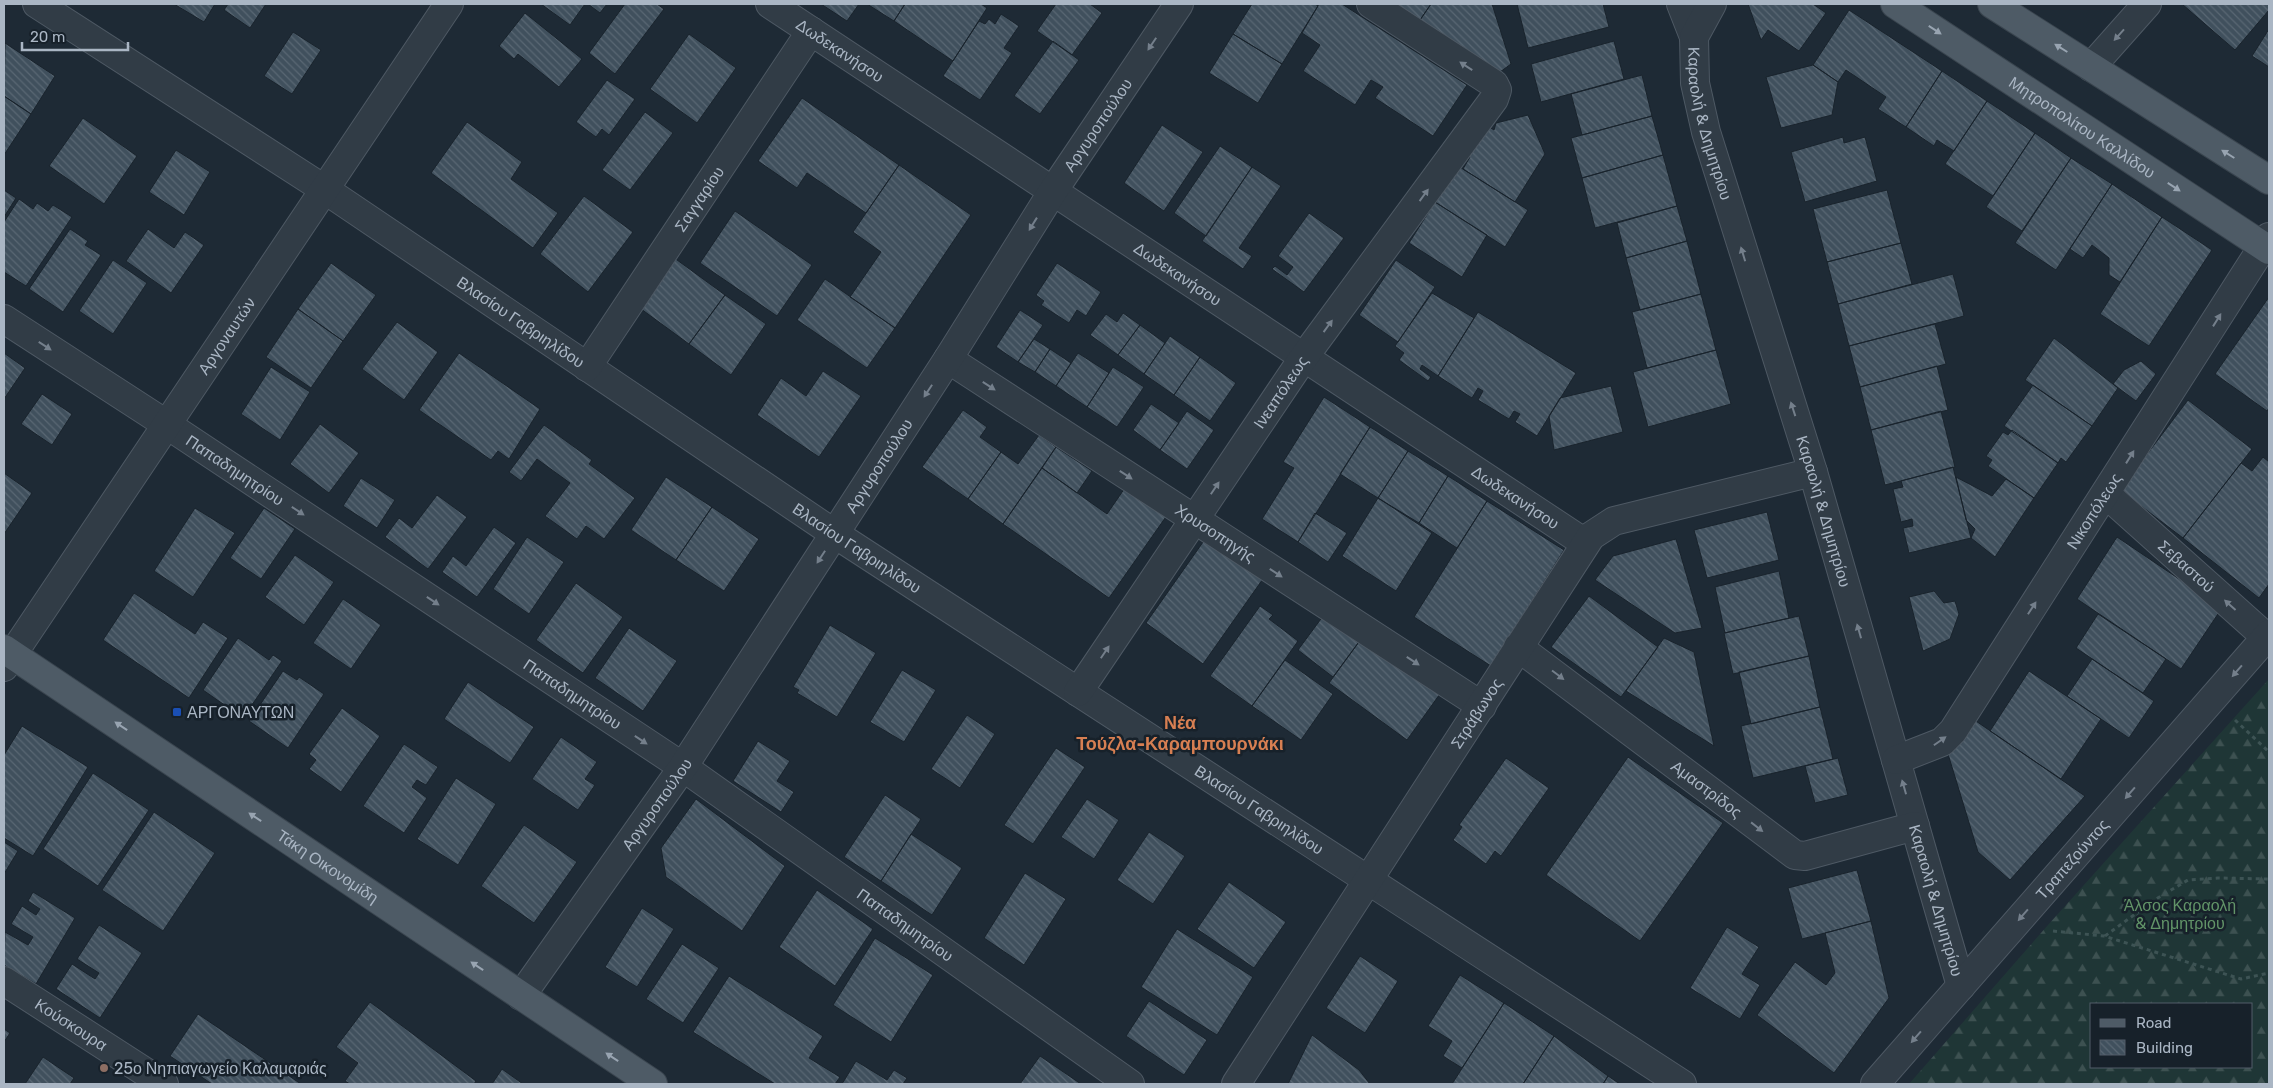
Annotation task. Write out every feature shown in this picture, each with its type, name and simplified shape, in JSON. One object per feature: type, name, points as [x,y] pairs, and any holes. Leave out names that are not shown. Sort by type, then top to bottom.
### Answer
[{"type":"main road","name":"Μητροπολίτου Καλλίδου","points":[[1894,4],[2267,244]]},
{"type":"main road","points":[[1992,4],[2269,180]]},
{"type":"main road","name":"Τάκη Οικονομίδη","points":[[7,657],[652,1084]]},
{"type":"street","name":"Αργοναυτών","points":[[7,657],[449,4]]},
{"type":"street","name":"Δωδεκανήσου","points":[[770,4],[1585,543]]},
{"type":"street","name":"Αργυροπούλου","points":[[521,996],[683,767],[836,534],[1053,191],[1179,4]]},
{"type":"street","name":"Ινεαπόλεως","points":[[1078,692],[1304,357],[1494,99],[1497,90],[1494,84],[1371,4]]},
{"type":"street","name":"Καραολή & Δημητρίου","points":[[1681,4],[1694,37],[1695,84],[1706,132],[1813,472],[1961,986]]},
{"type":"street","name":"Καραολή & Δημητρίου","points":[[1694,37],[1712,4]]},
{"type":"street","points":[[2091,67],[2147,4]]},
{"type":"street","name":"Βλασίου Γαβριηλίδου","points":[[54,9],[836,534],[1682,1084]]},
{"type":"street","name":"Σαγγαρίου","points":[[587,367],[811,31]]},
{"type":"street","name":"Νικοπόλεως","points":[[1896,760],[1942,742],[1952,731],[2267,244]]},
{"type":"street","name":"Παπαδημητρίου","points":[[4,319],[166,424],[683,767],[1130,1084]]},
{"type":"street","name":"Χρυσοπηγής","points":[[948,359],[1482,706]]},
{"type":"street","name":"Στράβωνος","points":[[1236,1084],[1482,706],[1585,543],[1614,521],[1813,472]]},
{"type":"street","name":"Σεβαστού","points":[[2106,494],[2268,636]]},
{"type":"street","name":"Τραπεζούντος","points":[[1875,1084],[2268,636]]},
{"type":"street","name":"Αμαστρίδος","points":[[1518,647],[1795,855],[1805,856],[1916,826]]},
{"type":"street","name":"Κούσκουρα","points":[[4,981],[164,1084]]},
{"type":"path","points":[[2213,698],[2269,752]]},
{"type":"path","points":[[2104,936],[2156,898],[2188,880],[2218,878],[2269,879]]},
{"type":"path","points":[[2012,927],[2104,936],[2241,979],[2269,972]]},
{"type":"green space","name":"Άλσος Καραολή & Δημητρίου","points":[[2269,679],[2269,1084],[1909,1084],[2048,925]]},
{"type":"building","points":[[174,4],[215,4],[204,22]]},
{"type":"building","points":[[228,4],[266,4],[250,28],[224,10]]},
{"type":"building","points":[[541,4],[585,4],[570,25]]},
{"type":"building","points":[[588,4],[607,4],[600,13]]},
{"type":"building","points":[[625,4],[657,4],[664,9],[615,74],[589,53]]},
{"type":"building","points":[[821,4],[859,4],[847,21]]},
{"type":"building","points":[[867,4],[905,4],[894,21]]},
{"type":"building","points":[[905,4],[981,4],[987,8],[953,61],[894,21]]},
{"type":"building","points":[[1056,4],[1090,4],[1102,13],[1072,55],[1037,31]]},
{"type":"building","points":[[1252,4],[1315,4],[1318,6],[1282,64],[1233,34]]},
{"type":"building","points":[[1319,4],[1342,4],[1467,85],[1433,136],[1375,98],[1383,87],[1371,80],[1355,105],[1303,71],[1320,45],[1302,33]]},
{"type":"building","points":[[1396,4],[1431,4],[1420,20]]},
{"type":"building","points":[[1431,4],[1492,4],[1511,64],[1500,72],[1420,20]]},
{"type":"building","points":[[1517,4],[1603,4],[1609,27],[1528,48]]},
{"type":"building","points":[[1748,4],[1813,4],[1826,13],[1799,51],[1768,30],[1761,40]]},
{"type":"building","points":[[2182,4],[2269,4],[2269,10],[2235,50]]},
{"type":"building","points":[[1849,10],[1942,71],[1906,127],[1878,109],[1886,97],[1846,70],[1838,82],[1813,65]]},
{"type":"building","points":[[525,13],[582,59],[559,87],[518,54],[514,59],[499,46]]},
{"type":"building","points":[[1001,14],[1019,26],[1004,48],[1012,53],[980,100],[943,76],[979,21],[985,24],[989,19],[995,24]]},
{"type":"building","points":[[2269,29],[2269,67],[2252,56]]},
{"type":"building","points":[[293,32],[321,50],[292,94],[264,76]]},
{"type":"building","points":[[689,34],[736,68],[697,123],[650,89]]},
{"type":"building","points":[[1233,34],[1282,64],[1258,103],[1209,73]]},
{"type":"building","points":[[1053,41],[1079,60],[1040,114],[1014,96]]},
{"type":"building","points":[[1614,41],[1624,79],[1541,102],[1531,64]]},
{"type":"building","points":[[5,43],[55,76],[31,114],[4,96]]},
{"type":"building","points":[[1813,65],[1838,82],[1832,115],[1781,128],[1766,77]]},
{"type":"building","points":[[1942,71],[1987,101],[1954,151],[1937,140],[1934,146],[1906,127]]},
{"type":"building","points":[[1642,75],[1652,116],[1582,135],[1571,94]]},
{"type":"building","points":[[607,80],[635,99],[609,135],[602,129],[596,137],[576,122]]},
{"type":"building","points":[[4,96],[31,114],[4,155]]},
{"type":"building","points":[[802,98],[899,165],[866,213],[807,173],[797,188],[758,161]]},
{"type":"building","points":[[1987,101],[2035,133],[1993,196],[1945,164]]},
{"type":"building","points":[[645,112],[673,133],[630,190],[602,170]]},
{"type":"building","points":[[1528,115],[1545,154],[1515,202],[1463,169],[1470,157],[1464,153],[1483,123],[1494,130],[1496,123]]},
{"type":"building","points":[[1652,116],[1663,155],[1582,178],[1571,138]]},
{"type":"building","points":[[83,118],[137,156],[104,204],[49,166]]},
{"type":"building","points":[[467,122],[522,162],[511,179],[558,213],[533,248],[431,173]]},
{"type":"building","points":[[1162,125],[1203,152],[1164,211],[1124,183]]},
{"type":"building","points":[[2035,133],[2071,158],[2022,231],[1986,207]]},
{"type":"building","points":[[1843,137],[1844,143],[1865,137],[1877,181],[1805,202],[1791,152]]},
{"type":"building","points":[[1220,146],[1252,167],[1206,236],[1174,213]]},
{"type":"building","points":[[176,150],[210,172],[184,215],[149,192]]},
{"type":"building","points":[[1663,155],[1677,206],[1595,228],[1582,178]]},
{"type":"building","points":[[2071,158],[2112,184],[2056,270],[2015,243]]},
{"type":"building","points":[[899,165],[971,215],[895,328],[850,297],[881,252],[853,232]]},
{"type":"building","points":[[1458,166],[1528,210],[1505,247],[1435,202]]},
{"type":"building","points":[[1252,167],[1281,186],[1239,248],[1252,256],[1243,269],[1202,241]]},
{"type":"building","points":[[2112,184],[2162,217],[2120,282],[2109,275],[2109,258],[2092,245],[2083,258],[2070,249]]},
{"type":"building","points":[[4,190],[16,198],[4,217]]},
{"type":"building","points":[[1887,190],[1901,243],[1827,262],[1813,209]]},
{"type":"building","points":[[584,196],[633,232],[588,292],[540,254]]},
{"type":"building","points":[[19,199],[33,209],[37,203],[48,211],[53,205],[72,217],[26,286],[4,272],[4,222]]},
{"type":"building","points":[[1435,202],[1487,235],[1462,277],[1409,243]]},
{"type":"building","points":[[1677,206],[1687,241],[1626,258],[1617,223]]},
{"type":"building","points":[[735,211],[812,265],[777,316],[700,263]]},
{"type":"building","points":[[1309,213],[1344,238],[1304,292],[1272,269],[1275,266],[1287,275],[1293,267],[1278,256]]},
{"type":"building","points":[[2162,217],[2212,250],[2149,346],[2100,314]]},
{"type":"building","points":[[70,229],[88,241],[85,245],[101,255],[63,312],[29,289]]},
{"type":"building","points":[[148,229],[174,248],[185,232],[204,245],[171,293],[126,261]]},
{"type":"building","points":[[1687,241],[1701,294],[1640,310],[1626,258]]},
{"type":"building","points":[[1901,243],[1912,284],[1838,304],[1827,262]]},
{"type":"building","points":[[673,257],[725,295],[689,344],[637,306]]},
{"type":"building","points":[[113,260],[147,283],[113,334],[79,311]]},
{"type":"building","points":[[1396,260],[1435,287],[1398,342],[1359,315]]},
{"type":"building","points":[[331,263],[376,295],[343,341],[298,309]]},
{"type":"building","points":[[1057,263],[1101,292],[1086,316],[1077,310],[1069,323],[1041,305],[1044,301],[1036,295]]},
{"type":"building","points":[[1953,274],[1964,316],[1849,346],[1838,304]]},
{"type":"building","points":[[825,279],[895,328],[867,368],[797,320]]},
{"type":"building","points":[[1432,293],[1474,318],[1438,376],[1422,365],[1420,369],[1431,377],[1428,381],[1399,360],[1404,353],[1395,346]]},
{"type":"building","points":[[1701,294],[1716,350],[1647,368],[1632,312]]},
{"type":"building","points":[[725,295],[766,324],[731,375],[689,344]]},
{"type":"building","points":[[2269,297],[2269,408],[2267,411],[2215,374]]},
{"type":"building","points":[[298,309],[343,341],[311,388],[266,357]]},
{"type":"building","points":[[1020,310],[1043,325],[1018,362],[996,347]]},
{"type":"building","points":[[1478,312],[1576,373],[1537,436],[1515,422],[1520,414],[1514,411],[1509,419],[1478,400],[1483,391],[1478,388],[1472,398],[1438,376]]},
{"type":"building","points":[[1123,313],[1140,325],[1118,355],[1090,335],[1106,314],[1117,322]]},
{"type":"building","points":[[397,322],[438,352],[404,400],[362,369]]},
{"type":"building","points":[[1935,324],[1946,364],[1860,387],[1849,346]]},
{"type":"building","points":[[1140,325],[1165,343],[1144,374],[1118,355]]},
{"type":"building","points":[[1170,336],[1200,357],[1174,395],[1144,374]]},
{"type":"building","points":[[2054,338],[2118,388],[2092,426],[2025,380]]},
{"type":"building","points":[[1034,339],[1050,349],[1035,372],[1018,362]]},
{"type":"building","points":[[1050,349],[1071,363],[1056,386],[1035,372]]},
{"type":"building","points":[[1716,350],[1731,404],[1648,427],[1633,372]]},
{"type":"building","points":[[4,353],[25,368],[4,399]]},
{"type":"building","points":[[459,353],[540,409],[509,459],[498,451],[491,460],[419,410]]},
{"type":"building","points":[[1078,353],[1109,373],[1087,407],[1056,386]]},
{"type":"building","points":[[1200,357],[1236,383],[1210,421],[1174,395]]},
{"type":"building","points":[[2141,361],[2156,374],[2136,401],[2113,384],[2124,370]]},
{"type":"building","points":[[1937,366],[1948,410],[1871,430],[1860,387]]},
{"type":"building","points":[[271,367],[310,392],[280,440],[241,414]]},
{"type":"building","points":[[1113,367],[1144,387],[1117,427],[1087,407]]},
{"type":"building","points":[[823,371],[861,396],[819,457],[757,415],[781,378],[806,396]]},
{"type":"building","points":[[2033,385],[2092,426],[2066,462],[2061,458],[2058,463],[2004,426]]},
{"type":"building","points":[[1611,386],[1623,432],[1554,450],[1549,416],[1560,398]]},
{"type":"building","points":[[42,394],[72,414],[52,445],[21,424]]},
{"type":"building","points":[[1324,397],[1370,427],[1298,542],[1262,519],[1294,468],[1283,462]]},
{"type":"building","points":[[2188,400],[2252,449],[2183,538],[2120,490]]},
{"type":"building","points":[[1151,404],[1179,423],[1160,450],[1133,430]]},
{"type":"building","points":[[963,410],[987,427],[980,437],[1001,452],[968,499],[922,467]]},
{"type":"building","points":[[1187,411],[1214,430],[1187,469],[1160,450]]},
{"type":"building","points":[[1941,411],[1955,467],[1885,485],[1871,430]]},
{"type":"building","points":[[320,424],[359,453],[329,493],[290,464]]},
{"type":"building","points":[[544,425],[592,460],[589,464],[635,498],[604,539],[586,526],[577,539],[545,516],[570,483],[537,459],[521,481],[509,472]]},
{"type":"building","points":[[1370,427],[1408,451],[1378,498],[1340,474]]},
{"type":"building","points":[[2012,430],[2058,463],[2034,498],[1988,466],[1992,460],[1986,456],[2003,432],[2008,435]]},
{"type":"building","points":[[1039,435],[1056,447],[1003,524],[968,499],[1001,452],[1018,464]]},
{"type":"building","points":[[1056,447],[1092,471],[1077,493],[1042,468]]},
{"type":"building","points":[[1408,451],[1448,476],[1419,523],[1378,498]]},
{"type":"building","points":[[2263,457],[2269,462],[2269,584],[2259,598],[2183,538],[2241,463],[2252,471]]},
{"type":"building","points":[[1953,467],[1971,538],[1909,553],[1903,528],[1913,526],[1912,519],[1901,522],[1893,489],[1903,487],[1901,481]]},
{"type":"building","points":[[1042,468],[1107,514],[1129,482],[1170,511],[1109,598],[1003,524]]},
{"type":"building","points":[[4,473],[32,493],[4,534]]},
{"type":"building","points":[[1448,476],[1487,501],[1457,548],[1419,523]]},
{"type":"building","points":[[666,477],[712,507],[676,560],[631,530]]},
{"type":"building","points":[[1956,477],[1992,496],[2006,479],[2034,498],[1995,557],[1971,538],[1975,529],[1966,520]]},
{"type":"building","points":[[361,478],[395,500],[377,528],[343,506]]},
{"type":"building","points":[[437,495],[467,517],[428,569],[385,537],[399,518],[412,528]]},
{"type":"building","points":[[1378,498],[1432,533],[1396,591],[1342,556]]},
{"type":"building","points":[[1487,501],[1564,550],[1491,666],[1414,617]]},
{"type":"building","points":[[712,507],[759,539],[724,591],[676,560]]},
{"type":"building","points":[[195,508],[235,533],[193,597],[154,571]]},
{"type":"building","points":[[264,508],[295,529],[261,579],[230,558]]},
{"type":"building","points":[[1767,512],[1779,560],[1707,578],[1694,530]]},
{"type":"building","points":[[1315,513],[1347,533],[1328,562],[1298,542]]},
{"type":"building","points":[[494,527],[516,543],[477,597],[442,572],[453,556],[466,566]]},
{"type":"building","points":[[1208,535],[1265,576],[1203,664],[1146,623]]},
{"type":"building","points":[[527,537],[564,562],[529,614],[493,589]]},
{"type":"building","points":[[2117,537],[2222,608],[2181,669],[2077,599]]},
{"type":"building","points":[[1676,539],[1702,628],[1675,633],[1595,580],[1613,556]]},
{"type":"building","points":[[295,555],[334,582],[304,625],[265,597]]},
{"type":"building","points":[[1779,571],[1789,618],[1725,633],[1715,587]]},
{"type":"building","points":[[576,583],[623,617],[583,673],[536,640]]},
{"type":"building","points":[[1934,591],[1944,603],[1955,601],[1959,614],[1950,639],[1923,651],[1909,597]]},
{"type":"building","points":[[134,593],[195,634],[203,622],[228,638],[189,698],[103,640]]},
{"type":"building","points":[[1589,596],[1658,647],[1621,697],[1551,647]]},
{"type":"building","points":[[343,599],[381,625],[351,669],[313,643]]},
{"type":"building","points":[[1260,606],[1273,615],[1269,619],[1298,641],[1252,706],[1210,676]]},
{"type":"building","points":[[1329,608],[1364,635],[1333,677],[1298,650]]},
{"type":"building","points":[[2098,614],[2166,659],[2143,693],[2076,648]]},
{"type":"building","points":[[1799,616],[1809,656],[1733,674],[1724,633]]},
{"type":"building","points":[[830,625],[876,653],[837,717],[797,693],[799,690],[793,687]]},
{"type":"building","points":[[629,628],[677,661],[643,711],[595,678]]},
{"type":"building","points":[[1364,635],[1442,691],[1407,740],[1329,683]]},
{"type":"building","points":[[238,638],[269,660],[273,655],[282,661],[243,718],[203,690]]},
{"type":"building","points":[[1664,638],[1694,652],[1714,746],[1626,691]]},
{"type":"building","points":[[1809,656],[1820,707],[1751,724],[1739,672]]},
{"type":"building","points":[[2092,659],[2154,701],[2129,738],[2067,696]]},
{"type":"building","points":[[1285,660],[1333,694],[1301,740],[1252,706]]},
{"type":"building","points":[[902,670],[936,690],[904,742],[870,722]]},
{"type":"building","points":[[283,671],[297,680],[299,677],[324,694],[288,748],[249,721]]},
{"type":"building","points":[[2029,671],[2101,719],[2061,779],[1990,731]]},
{"type":"building","points":[[468,682],[534,727],[510,763],[444,719]]},
{"type":"building","points":[[1820,707],[1833,759],[1753,778],[1741,726]]},
{"type":"building","points":[[342,708],[380,736],[341,792],[309,769],[316,760],[309,754]]},
{"type":"building","points":[[967,715],[995,734],[960,788],[931,769]]},
{"type":"building","points":[[1973,719],[2085,796],[2010,880],[1978,852],[1948,754]]},
{"type":"building","points":[[22,726],[88,767],[33,856],[4,838],[4,755]]},
{"type":"building","points":[[561,737],[597,762],[585,779],[595,785],[578,810],[532,779]]},
{"type":"building","points":[[758,741],[790,761],[777,781],[794,792],[781,812],[733,781]]},
{"type":"building","points":[[404,744],[438,767],[426,785],[417,780],[412,787],[427,798],[404,833],[363,806]]},
{"type":"building","points":[[1056,748],[1085,767],[1033,844],[1004,825]]},
{"type":"building","points":[[1628,757],[1723,823],[1640,941],[1546,875]]},
{"type":"building","points":[[1506,758],[1549,788],[1501,856],[1495,851],[1486,864],[1453,840],[1462,827],[1459,825]]},
{"type":"building","points":[[1838,758],[1848,795],[1815,803],[1805,766]]},
{"type":"building","points":[[93,773],[149,810],[98,886],[43,849]]},
{"type":"building","points":[[456,778],[496,804],[458,865],[417,839]]},
{"type":"building","points":[[885,795],[921,819],[881,881],[844,857]]},
{"type":"building","points":[[696,799],[785,866],[742,931],[666,877],[661,848]]},
{"type":"building","points":[[1087,799],[1119,820],[1094,859],[1061,837]]},
{"type":"building","points":[[154,812],[215,853],[163,931],[102,890]]},
{"type":"building","points":[[524,825],[577,862],[534,923],[481,886]]},
{"type":"building","points":[[1149,832],[1185,856],[1153,904],[1117,880]]},
{"type":"building","points":[[911,834],[962,868],[932,915],[881,881]]},
{"type":"building","points":[[4,842],[18,851],[4,874]]},
{"type":"building","points":[[1857,870],[1871,921],[1802,939],[1788,888]]},
{"type":"building","points":[[1025,873],[1066,899],[1024,965],[984,938]]},
{"type":"building","points":[[1229,882],[1286,922],[1254,968],[1197,929]]},
{"type":"building","points":[[817,890],[873,929],[835,986],[779,947]]},
{"type":"building","points":[[33,892],[75,918],[36,984],[4,965],[5,932],[28,945],[33,937],[11,924],[22,906],[36,915],[40,909],[28,901]]},
{"type":"building","points":[[642,908],[674,929],[637,987],[605,967]]},
{"type":"building","points":[[1871,921],[1889,998],[1834,1073],[1757,1015],[1795,962],[1826,985],[1835,973],[1825,933]]},
{"type":"building","points":[[99,925],[142,953],[100,1018],[56,989],[72,964],[95,979],[99,973],[77,959]]},
{"type":"building","points":[[1727,927],[1759,947],[1742,974],[1760,985],[1740,1019],[1690,988]]},
{"type":"building","points":[[1177,929],[1253,977],[1217,1035],[1141,987]]},
{"type":"building","points":[[875,938],[933,975],[891,1042],[833,1005]]},
{"type":"building","points":[[682,944],[719,968],[683,1023],[646,999]]},
{"type":"building","points":[[1360,956],[1398,981],[1365,1033],[1326,1008]]},
{"type":"building","points":[[1460,975],[1504,1003],[1462,1068],[1443,1056],[1452,1041],[1428,1026]]},
{"type":"building","points":[[729,976],[823,1036],[809,1058],[840,1077],[835,1084],[775,1084],[693,1032]]},
{"type":"building","points":[[1149,1001],[1207,1040],[1184,1075],[1126,1036]]},
{"type":"building","points":[[370,1002],[476,1081],[474,1084],[350,1084],[345,1081],[358,1063],[336,1047]]},
{"type":"building","points":[[1504,1003],[1554,1036],[1523,1084],[1452,1084]]},
{"type":"building","points":[[198,1014],[301,1084],[212,1084],[170,1056]]},
{"type":"building","points":[[4,1029],[10,1033],[4,1042]]},
{"type":"building","points":[[1312,1035],[1359,1070],[1370,1084],[1288,1084]]},
{"type":"building","points":[[1554,1036],[1608,1076],[1603,1084],[1523,1084]]},
{"type":"building","points":[[1040,1056],[1081,1084],[1020,1084]]},
{"type":"building","points":[[43,1057],[74,1078],[70,1084],[25,1084]]},
{"type":"building","points":[[856,1061],[887,1080],[894,1070],[907,1078],[903,1084],[842,1084]]},
{"type":"building","points":[[502,1069],[523,1084],[492,1084]]},
{"type":"building","points":[[1608,1076],[1620,1084],[1603,1084]]},
{"type":"place","name":"ΑΡΓΟΝΑΥΤΩΝ","points":[[177,712]]},
{"type":"place","name":"25ο Νηπιαγωγείο Καλαμαριάς","points":[[104,1068]]},
{"type":"district","name":"Νέα Τούζλα-Καραμπουρνάκι","points":[[1180,733]]}]
